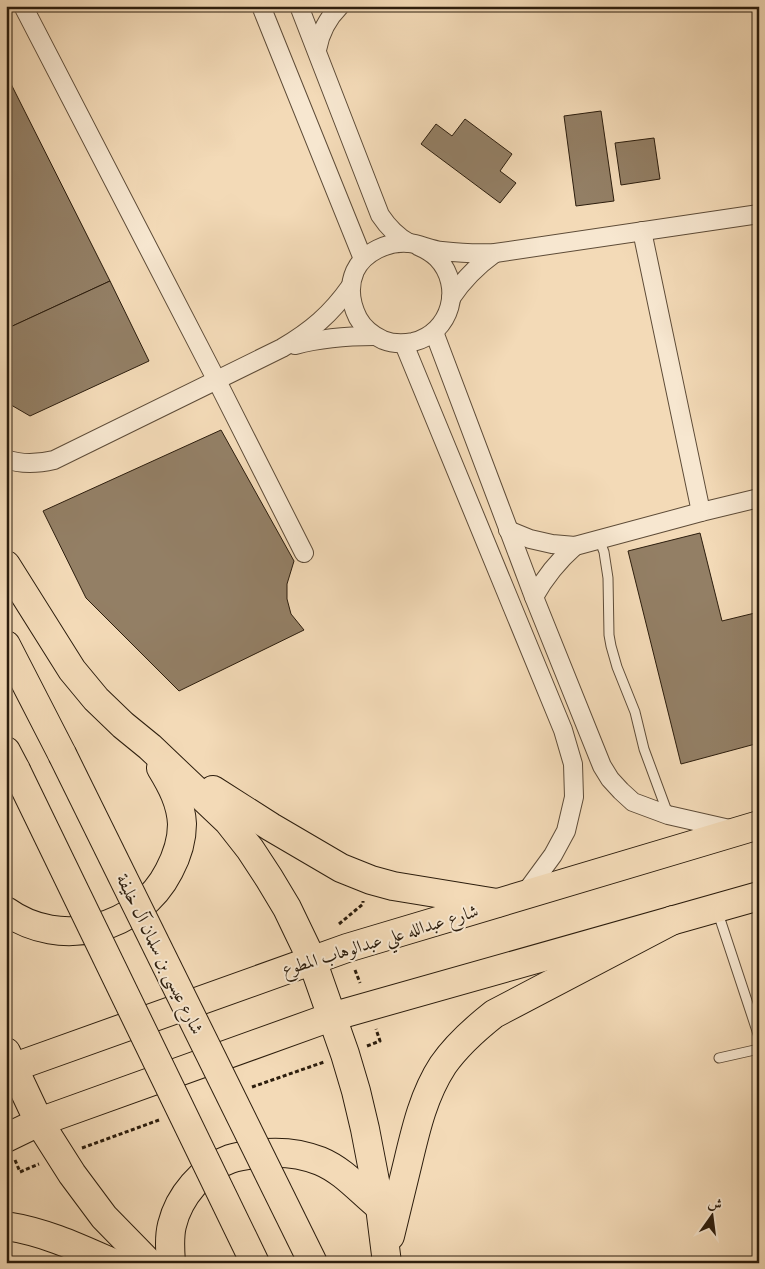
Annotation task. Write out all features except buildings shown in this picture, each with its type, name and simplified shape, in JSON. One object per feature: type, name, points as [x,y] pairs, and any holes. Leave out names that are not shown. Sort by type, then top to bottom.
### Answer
[{"type":"main road","points":[[6,565],[72,670],[96,699],[228,821],[250,849],[287,908],[312,960],[356,1091],[380,1206],[386,1259]]},
{"type":"main road","name":"شارع عيسى بن سلمان آل خليفة","points":[[6,645],[62,754],[314,1263]]},
{"type":"main road","points":[[150,747],[271,828],[341,868],[371,880],[393,886],[497,903]]},
{"type":"main road","points":[[6,911],[32,926],[65,931],[82,931],[114,922],[129,914],[155,893],[165,880],[178,851],[182,822],[176,794],[150,747]]},
{"type":"main road","points":[[11,760],[255,1263]]},
{"type":"main road","name":"شارع عبدالله علي عبدالوهاب المطوع","points":[[9,1063],[357,945],[749,828]]},
{"type":"main road","points":[[6,1138],[39,1122],[331,1017],[716,908],[757,899]]},
{"type":"main road","points":[[386,1259],[422,1108],[431,1086],[443,1065],[458,1046],[494,1014],[673,920]]},
{"type":"main road","points":[[9,1063],[39,1122],[72,1174],[104,1216],[148,1263]]},
{"type":"main road","points":[[171,1263],[170,1244],[172,1226],[178,1208],[187,1192],[199,1178],[230,1159],[266,1152],[302,1155],[320,1161],[336,1170],[351,1180],[380,1206]]},
{"type":"main road","points":[[6,1226],[42,1233],[113,1263]]},
{"type":"street","points":[[23,6],[304,553]]},
{"type":"street","points":[[261,6],[363,259]]},
{"type":"street","points":[[300,6],[380,215],[398,237],[428,251],[444,266],[451,287],[451,298],[448,311],[434,332],[420,340],[404,344],[388,342],[374,336],[362,326],[354,310],[350,287]]},
{"type":"street","points":[[317,50],[319,40],[328,20],[340,6]]},
{"type":"street","points":[[6,459],[31,464],[54,460],[298,339],[327,316],[339,302],[350,287],[355,271],[363,259],[384,246],[414,245],[456,253],[495,254],[759,214]]},
{"type":"street","points":[[642,232],[701,512]]},
{"type":"street","points":[[451,298],[470,273],[495,254]]},
{"type":"street","points":[[434,332],[534,597],[602,766],[610,779],[633,802],[668,815],[749,828]]},
{"type":"street","points":[[282,348],[328,338],[374,336]]},
{"type":"street","points":[[404,344],[563,730],[573,764],[574,797],[566,831],[553,855],[523,896]]},
{"type":"street","points":[[508,530],[530,539],[552,544],[575,546],[759,498]]},
{"type":"street","points":[[534,597],[552,570],[575,546]]},
{"type":"lane","points":[[599,540],[604,552],[608,578],[609,635],[611,646],[617,667],[635,712],[644,749],[668,815]]},
{"type":"lane","points":[[716,908],[759,1037]]},
{"type":"lane","points":[[719,1058],[759,1049]]},
{"type":"path","points":[[338,926],[362,904],[371,880]]}]
